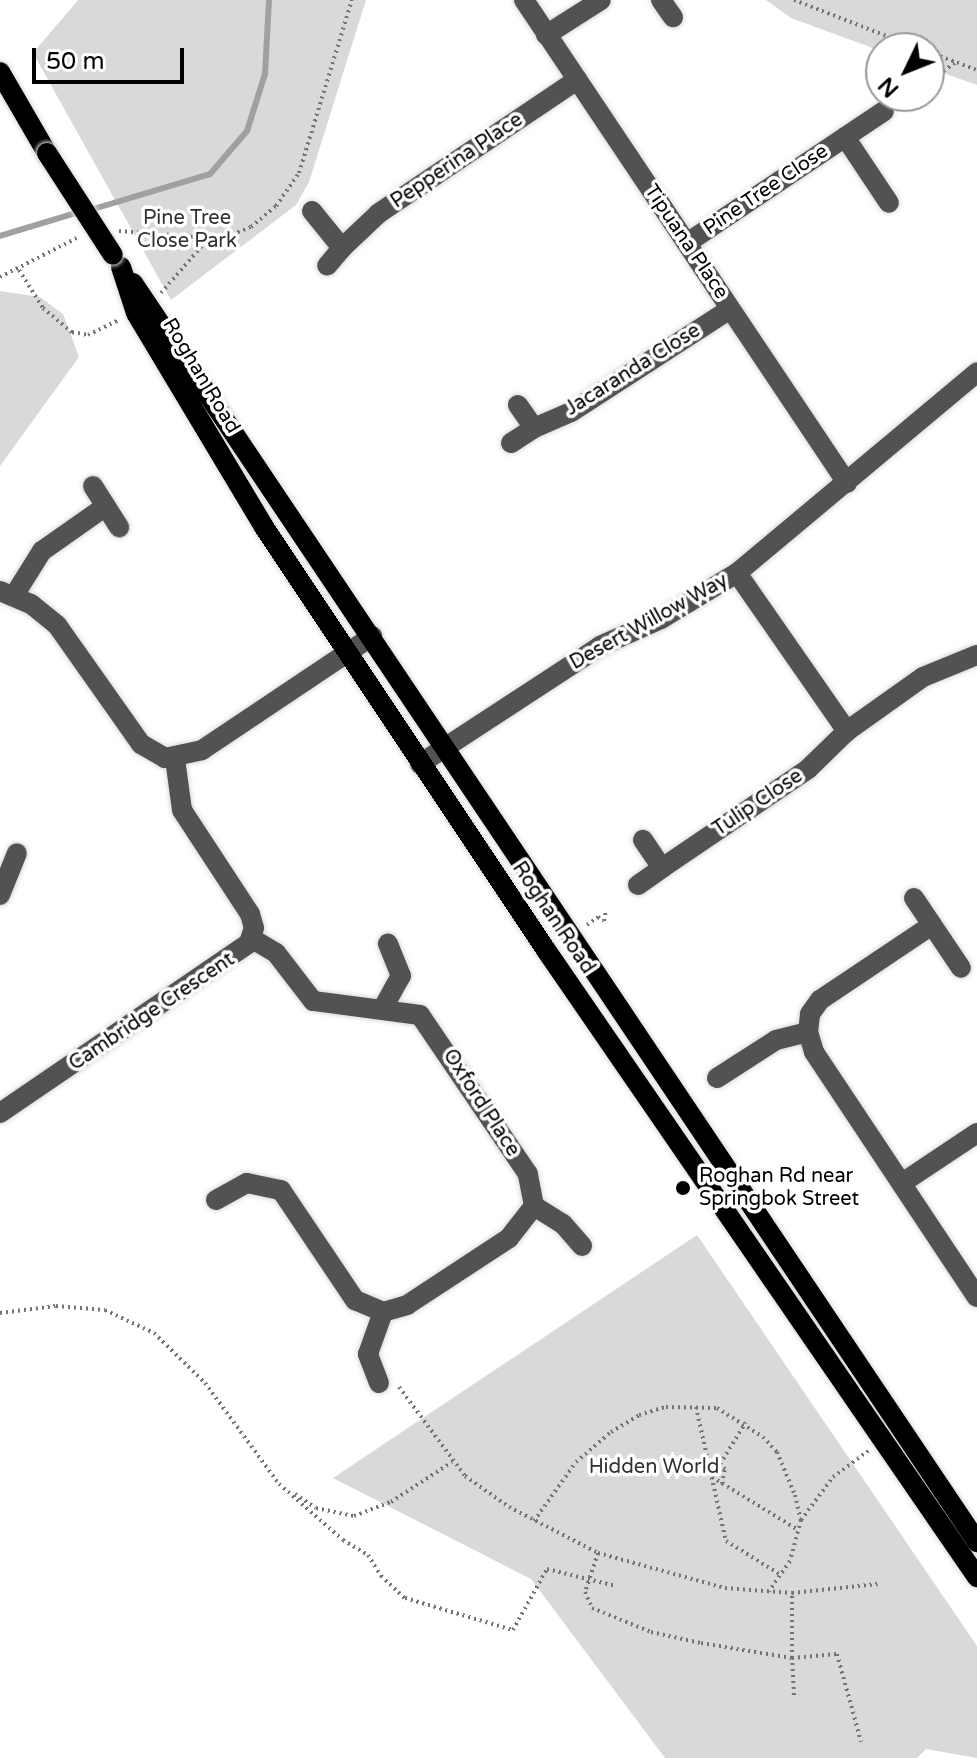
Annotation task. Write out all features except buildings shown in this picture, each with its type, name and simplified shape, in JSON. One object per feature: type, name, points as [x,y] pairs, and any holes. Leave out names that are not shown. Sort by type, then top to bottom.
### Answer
[{"type":"main road","name":"Roghan Road","points":[[0,72],[33,133],[117,261],[372,636],[977,1542]]},
{"type":"main road","name":"Roghan Road","points":[[0,99],[33,133]]},
{"type":"main road","name":"Roghan Road","points":[[117,261],[136,313],[164,362],[420,764],[976,1572]]},
{"type":"street","name":"Tipuana Place","points":[[524,0],[847,483]]},
{"type":"street","points":[[546,35],[601,0]]},
{"type":"street","points":[[661,0],[673,17]]},
{"type":"street","name":"Pepperina Place","points":[[327,266],[379,213],[577,80]]},
{"type":"street","name":"Pine Tree Close","points":[[687,243],[882,112]]},
{"type":"street","name":"Pine Tree Close","points":[[845,137],[889,203]]},
{"type":"street","points":[[312,211],[342,248]]},
{"type":"street","name":"Jacaranda Close","points":[[511,443],[534,428],[571,412],[730,309]]},
{"type":"street","name":"Desert Willow Way","points":[[420,764],[600,646],[682,608],[737,573],[977,372]]},
{"type":"street","points":[[518,405],[534,428]]},
{"type":"street","points":[[93,486],[119,527]]},
{"type":"street","points":[[106,506],[42,551],[7,592],[67,637],[141,744],[157,756],[175,759],[202,750],[372,636]]},
{"type":"street","points":[[737,573],[847,731]]},
{"type":"street","name":"Tulip Close","points":[[638,885],[808,769],[847,731],[932,671],[977,655]]},
{"type":"street","name":"Cambridge Crescent","points":[[0,1113],[239,954],[251,938],[250,914],[182,810],[175,759]]},
{"type":"street","points":[[643,840],[662,868]]},
{"type":"street","points":[[0,895],[4,872],[17,853]]},
{"type":"street","points":[[914,898],[961,968]]},
{"type":"street","points":[[932,925],[820,1000],[810,1014],[808,1032],[814,1052],[977,1297]]},
{"type":"street","name":"Oxford Place","points":[[251,938],[276,953],[313,1001],[410,1011],[428,1023],[528,1174],[534,1206]]},
{"type":"street","points":[[383,1008],[401,976],[388,944]]},
{"type":"street","points":[[717,1078],[776,1040],[808,1032]]},
{"type":"street","points":[[902,1183],[977,1133]]},
{"type":"street","points":[[216,1200],[247,1183],[281,1190],[355,1300],[383,1312],[407,1305],[509,1238],[534,1206],[563,1224],[582,1246]]},
{"type":"street","points":[[383,1312],[368,1354],[388,1383]]},
{"type":"path","points":[[107,232],[207,240],[251,227],[276,206],[299,173],[352,0]]},
{"type":"path","points":[[794,0],[876,32]]},
{"type":"path","points":[[945,58],[977,70]]},
{"type":"path","points":[[945,70],[956,62]]},
{"type":"path","points":[[0,277],[19,270],[53,247],[91,235]]},
{"type":"path","points":[[159,294],[207,240]]},
{"type":"path","points":[[19,270],[59,325],[88,335],[105,325]]},
{"type":"path","points":[[585,927],[598,917],[604,921],[606,911]]},
{"type":"path","points":[[0,1313],[56,1306],[105,1310],[154,1333],[205,1383],[279,1484],[343,1540],[368,1555],[381,1576],[405,1598],[513,1630],[547,1569],[616,1586]]},
{"type":"path","points":[[388,1383],[452,1462],[534,1521],[598,1553],[675,1577],[769,1591],[792,1593],[878,1584]]},
{"type":"path","points":[[534,1521],[576,1462],[611,1432],[639,1415],[696,1407],[717,1408],[746,1422],[777,1452],[801,1520]]},
{"type":"path","points":[[696,1407],[726,1541],[781,1575]]},
{"type":"path","points":[[722,1484],[725,1469],[720,1464],[746,1422]]},
{"type":"path","points":[[769,1591],[781,1575],[801,1520],[819,1492],[860,1457]]},
{"type":"path","points":[[279,1484],[316,1508],[354,1516],[391,1502],[452,1462]]},
{"type":"path","points":[[712,1477],[798,1530]]},
{"type":"path","points":[[598,1553],[585,1601],[606,1617],[676,1638],[792,1658],[837,1654],[861,1742]]},
{"type":"path","points":[[792,1593],[794,1695]]},
{"type":"green space","name":"Pine Tree Close Park","points":[[78,0],[366,0],[309,182],[296,205],[171,300],[33,53]]},
{"type":"green space","points":[[766,0],[977,0],[977,85],[945,74],[945,32],[865,32],[865,45],[791,18]]},
{"type":"green space","points":[[0,291],[40,297],[63,314],[79,357],[0,466]]},
{"type":"green space","name":"Hidden World","points":[[697,1235],[977,1646],[977,1758],[926,1749],[917,1758],[665,1758],[531,1579],[333,1478]]},
{"type":"waterway","points":[[90,210],[210,174],[247,131],[265,74],[269,0]]},
{"type":"waterway","points":[[0,236],[79,212]]},
{"type":"place","name":"Roghan Rd near Springbok Street","points":[[683,1188]]}]
